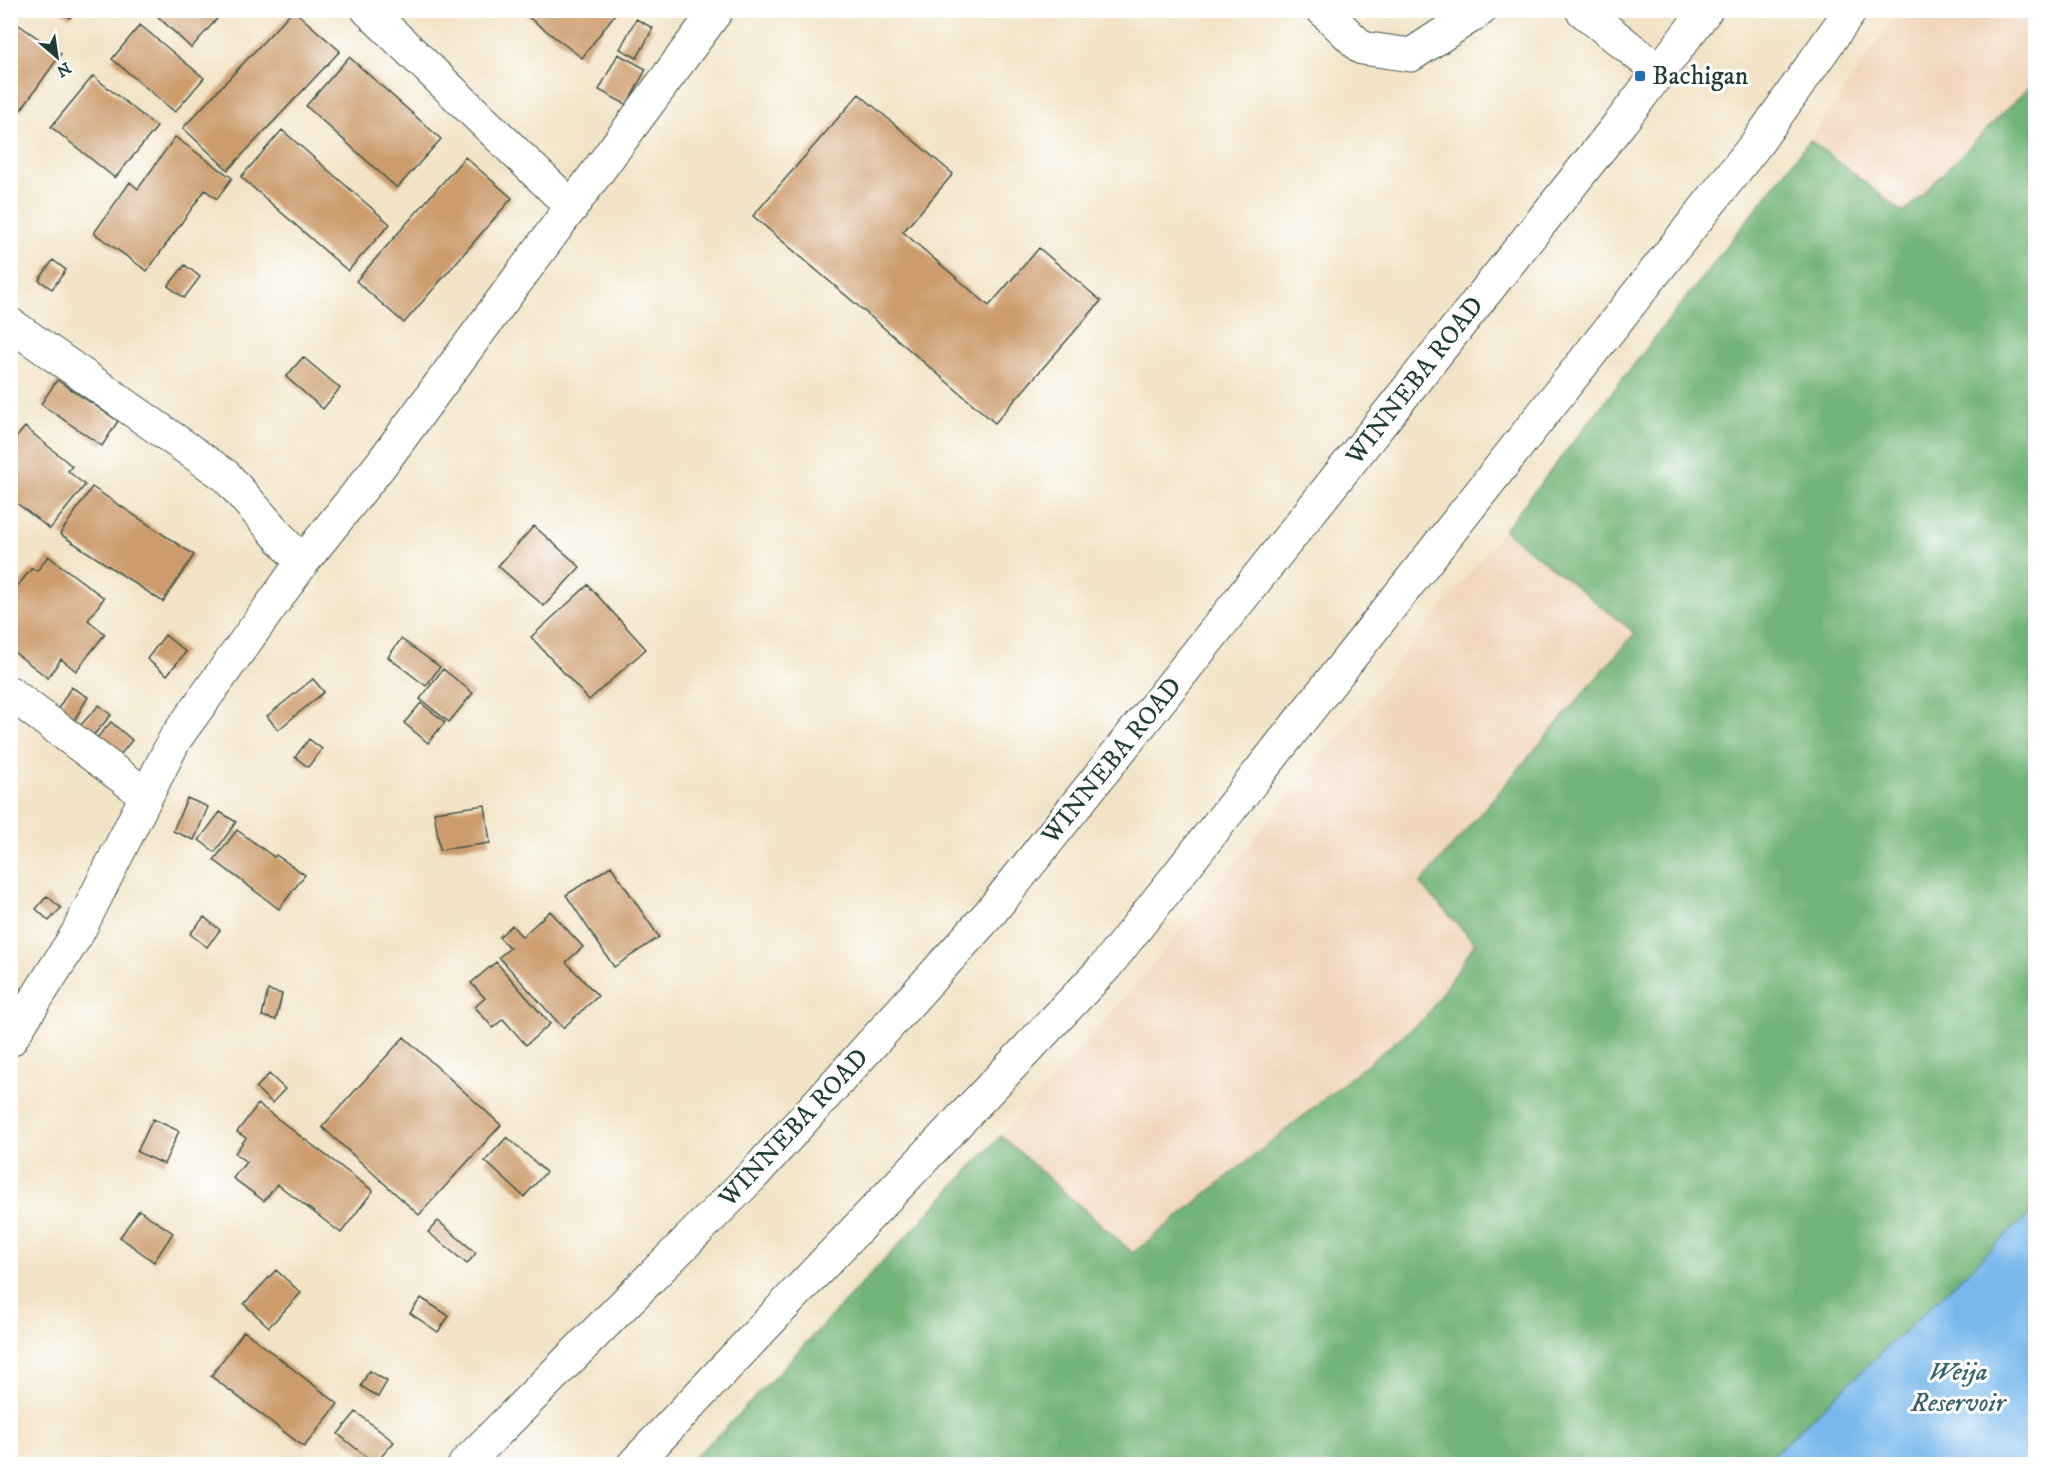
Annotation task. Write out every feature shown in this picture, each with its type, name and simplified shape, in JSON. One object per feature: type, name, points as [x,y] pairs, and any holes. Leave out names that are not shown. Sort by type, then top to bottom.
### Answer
[{"type":"main road","points":[[368,10],[572,207]]},
{"type":"main road","points":[[10,1040],[77,934],[175,739],[302,563],[382,463],[717,10]]},
{"type":"main road","points":[[1323,10],[1362,48],[1411,55],[1480,10]]},
{"type":"main road","points":[[1582,10],[1660,72]]},
{"type":"main road","name":"WINNEBA ROAD","points":[[465,1464],[754,1173],[990,913],[1660,72],[1706,10]]},
{"type":"main road","points":[[634,1464],[1106,966],[1757,143],[1851,10]]},
{"type":"main road","points":[[10,324],[226,476],[302,563]]},
{"type":"main road","points":[[10,693],[146,795]]},
{"type":"shaded area","points":[[1899,11],[2035,11],[2035,81],[1903,213],[1810,140]]},
{"type":"shaded area","points":[[1504,530],[1636,632],[1420,883],[1476,943],[1426,1017],[1133,1254],[1001,1136],[1137,984]]},
{"type":"green space","points":[[2035,81],[2035,1210],[1763,1464],[686,1464],[725,1429],[1001,1136],[1133,1253],[1426,1017],[1475,943],[1420,884],[1635,633],[1504,530],[1810,140],[1904,213]]},
{"type":"water","name":"Weija Reservoir","points":[[2035,1210],[2035,1464],[1763,1464],[2015,1227]]},
{"type":"building","points":[[59,10],[76,10],[70,18]]},
{"type":"building","points":[[151,10],[225,10],[191,48]]},
{"type":"building","points":[[293,10],[340,51],[228,170],[183,128]]},
{"type":"building","points":[[519,10],[618,10],[582,58]]},
{"type":"building","points":[[10,19],[61,54],[18,114],[10,109]]},
{"type":"building","points":[[636,19],[653,28],[637,58],[620,49]]},
{"type":"building","points":[[140,25],[204,78],[175,112],[112,59]]},
{"type":"building","points":[[618,54],[646,69],[627,105],[599,90]]},
{"type":"building","points":[[349,57],[441,139],[397,188],[306,106]]},
{"type":"building","points":[[93,76],[157,127],[115,178],[51,127]]},
{"type":"building","points":[[859,94],[953,174],[903,232],[989,306],[1039,248],[1101,301],[995,423],[753,216]]},
{"type":"building","points":[[282,130],[390,224],[348,271],[241,177]]},
{"type":"building","points":[[175,137],[232,178],[217,199],[205,190],[147,271],[94,233],[130,182],[138,189]]},
{"type":"building","points":[[465,157],[512,198],[404,323],[356,281]]},
{"type":"building","points":[[53,260],[66,270],[52,289],[39,280]]},
{"type":"building","points":[[185,265],[200,277],[184,298],[168,286]]},
{"type":"building","points":[[303,357],[340,388],[323,409],[286,377]]},
{"type":"building","points":[[57,380],[118,421],[102,446],[41,404]]},
{"type":"building","points":[[25,427],[72,466],[68,471],[85,485],[50,529],[10,498],[10,445]]},
{"type":"building","points":[[92,487],[194,555],[163,602],[60,534]]},
{"type":"building","points":[[534,526],[580,567],[544,606],[498,566]]},
{"type":"building","points":[[48,556],[104,598],[88,620],[105,634],[76,671],[61,659],[48,678],[10,649],[10,595],[32,568],[37,571]]},
{"type":"building","points":[[588,585],[646,649],[589,700],[531,637]]},
{"type":"building","points":[[165,635],[186,652],[167,675],[147,659]]},
{"type":"building","points":[[401,639],[440,667],[426,686],[388,657]]},
{"type":"building","points":[[443,669],[473,693],[449,722],[420,699]]},
{"type":"building","points":[[313,679],[324,692],[278,730],[267,716]]},
{"type":"building","points":[[71,687],[88,697],[72,724],[55,714]]},
{"type":"building","points":[[421,703],[445,722],[428,743],[404,723]]},
{"type":"building","points":[[99,705],[111,715],[91,738],[79,727]]},
{"type":"building","points":[[111,722],[132,740],[117,759],[95,740]]},
{"type":"building","points":[[309,739],[322,749],[308,767],[295,757]]},
{"type":"building","points":[[187,798],[208,807],[194,840],[173,831]]},
{"type":"building","points":[[485,805],[490,843],[440,850],[434,812]]},
{"type":"building","points":[[220,812],[236,822],[215,852],[199,840]]},
{"type":"building","points":[[237,830],[274,857],[276,855],[305,875],[279,909],[214,860]]},
{"type":"building","points":[[611,866],[659,937],[614,967],[566,895]]},
{"type":"building","points":[[47,896],[61,908],[49,921],[36,909]]},
{"type":"building","points":[[550,911],[583,947],[566,962],[598,996],[563,1028],[499,957],[510,948],[499,937],[512,925],[522,937]]},
{"type":"building","points":[[204,917],[220,930],[207,947],[190,934]]},
{"type":"building","points":[[496,962],[550,1024],[526,1045],[503,1019],[493,1028],[475,1007],[485,998],[471,983]]},
{"type":"building","points":[[10,982],[25,992],[10,1011]]},
{"type":"building","points":[[268,990],[282,994],[276,1020],[262,1016]]},
{"type":"building","points":[[404,1037],[501,1125],[419,1215],[322,1127]]},
{"type":"building","points":[[269,1074],[285,1089],[272,1103],[256,1088]]},
{"type":"building","points":[[258,1104],[373,1191],[341,1233],[277,1184],[264,1201],[233,1178],[246,1162],[235,1153],[246,1138],[237,1132]]},
{"type":"building","points":[[153,1119],[179,1131],[164,1164],[137,1152]]},
{"type":"building","points":[[507,1137],[546,1172],[524,1197],[485,1161]]},
{"type":"building","points":[[139,1210],[173,1233],[154,1262],[120,1237]]},
{"type":"building","points":[[438,1221],[476,1253],[467,1264],[428,1232]]},
{"type":"building","points":[[276,1270],[301,1293],[269,1327],[244,1304]]},
{"type":"building","points":[[421,1298],[449,1316],[438,1332],[410,1313]]},
{"type":"building","points":[[244,1331],[338,1404],[304,1447],[211,1376]]},
{"type":"building","points":[[369,1371],[387,1381],[378,1397],[361,1386]]},
{"type":"building","points":[[356,1412],[394,1442],[375,1464],[338,1434]]},
{"type":"place","name":"Bachigan","points":[[1640,76]]}]
